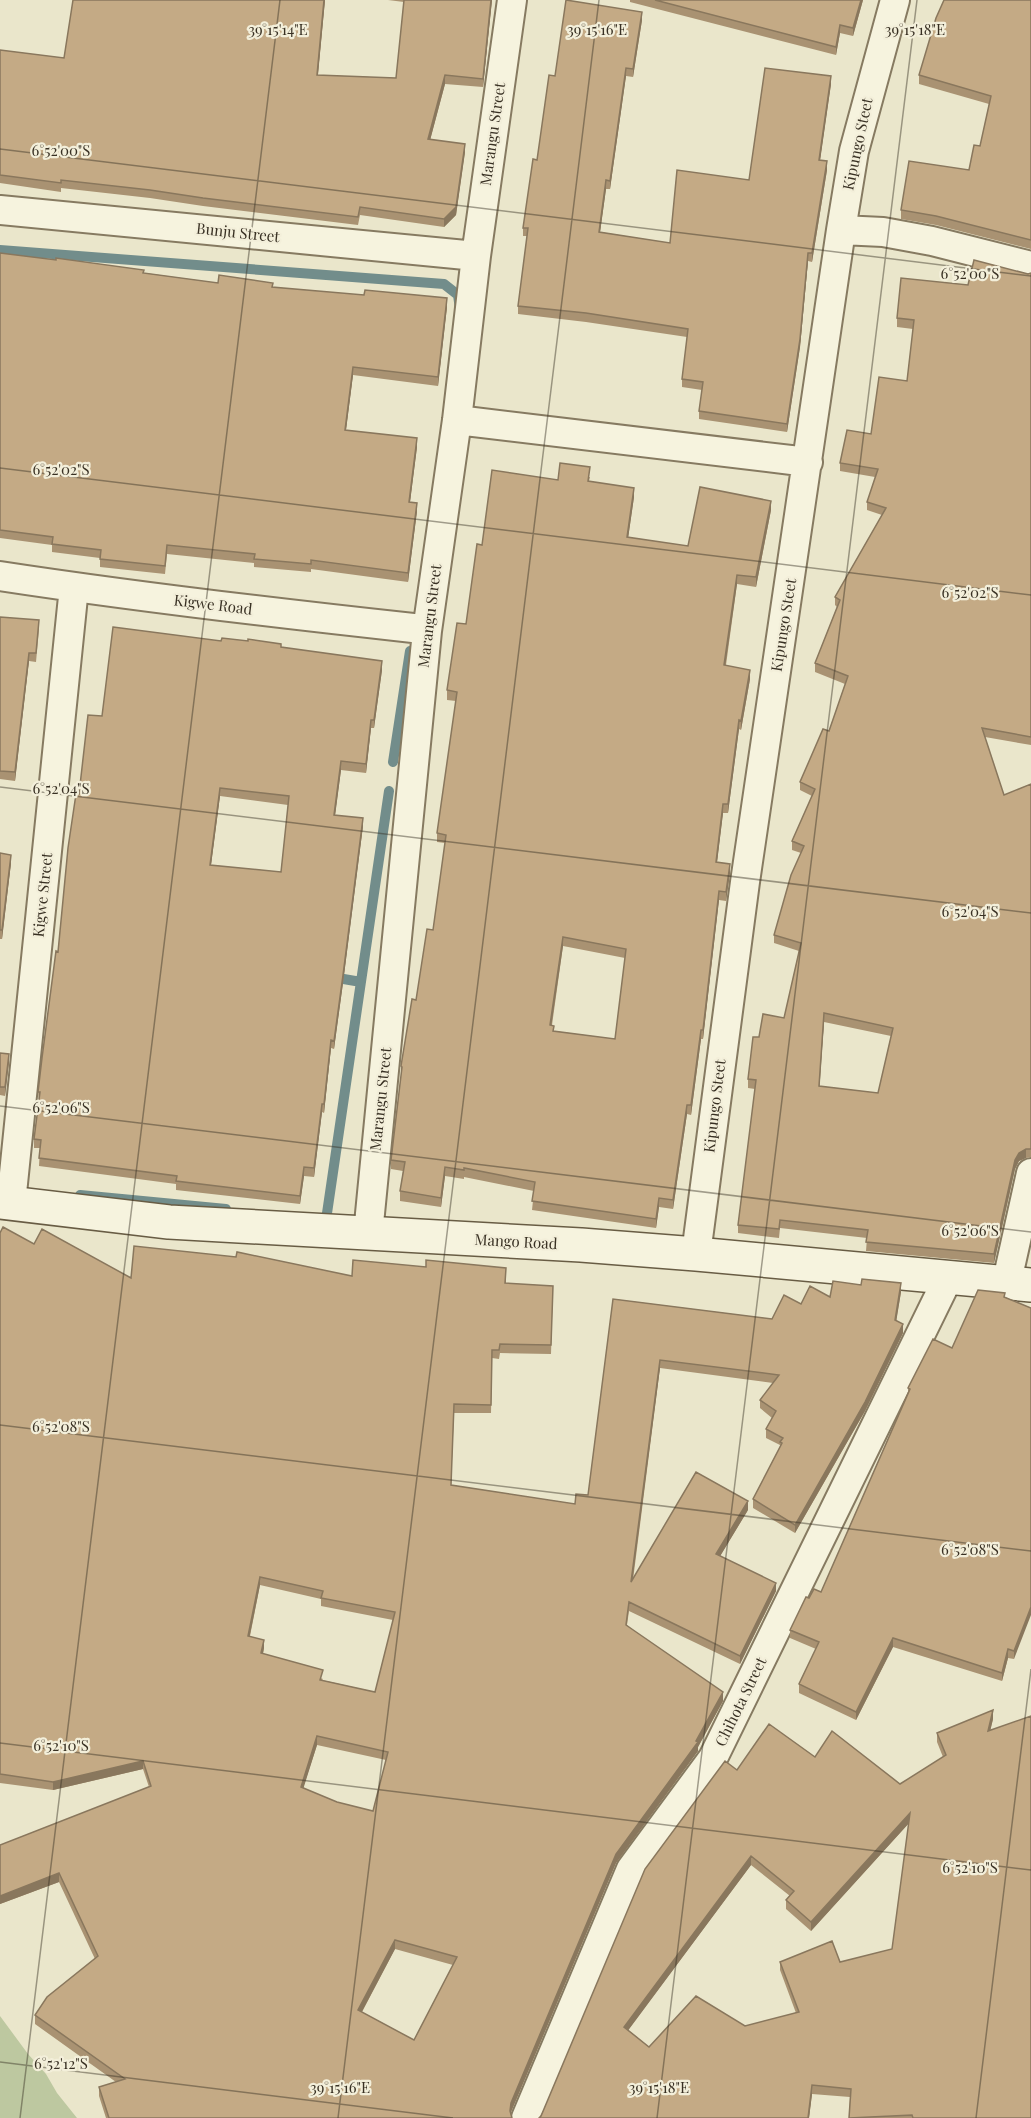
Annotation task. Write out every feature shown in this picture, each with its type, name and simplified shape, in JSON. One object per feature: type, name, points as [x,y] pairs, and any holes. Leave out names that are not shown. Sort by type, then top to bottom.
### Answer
[{"type":"street","name":"Marangu Street","points":[[368,1234],[427,631],[512,0]]},
{"type":"street","name":"Kipungo Steet","points":[[696,1254],[745,882],[841,230],[854,151],[895,0]]},
{"type":"street","name":"Bunju Street","points":[[0,210],[476,256]]},
{"type":"street","points":[[841,230],[883,232],[932,241],[1031,266]]},
{"type":"street","points":[[457,420],[808,462]]},
{"type":"street","name":"Kigwe Road","points":[[0,576],[249,610],[427,631]]},
{"type":"street","name":"Kigwe Street","points":[[6,1203],[74,587]]},
{"type":"street","points":[[1019,1283],[1031,1173]]},
{"type":"street","name":"Mango Road","points":[[6,1203],[169,1222],[581,1245],[1019,1283]]},
{"type":"street","name":"Chihota Street","points":[[526,2118],[631,1869],[713,1758],[948,1278]]},
{"type":"green space","points":[[0,2016],[46,2074],[57,2093],[77,2118],[0,2118]]},
{"type":"building","points":[[73,0],[324,0],[317,75],[396,78],[404,0],[491,0],[483,79],[445,75],[428,139],[465,144],[456,207],[444,219],[360,207],[358,217],[150,190],[61,180],[61,183],[0,175],[0,50],[64,58]]},
{"type":"building","points":[[566,0],[642,12],[633,69],[626,68],[610,181],[606,180],[599,232],[670,243],[677,170],[749,180],[765,68],[831,76],[819,160],[827,161],[812,253],[808,253],[800,339],[787,424],[699,411],[703,382],[682,379],[688,329],[586,313],[518,306],[528,228],[523,228],[533,159],[537,160],[549,75],[555,76]]},
{"type":"building","points":[[655,0],[861,0],[853,28],[840,25],[836,47]]},
{"type":"building","points":[[944,0],[1031,0],[1031,240],[936,216],[901,210],[909,161],[969,170],[974,145],[980,146],[991,96],[919,75],[936,18]]},
{"type":"building","points":[[0,253],[144,270],[143,273],[218,283],[219,275],[273,283],[272,287],[364,295],[365,290],[447,298],[438,377],[353,367],[345,430],[417,438],[409,502],[417,503],[408,573],[311,560],[311,564],[254,559],[255,554],[167,545],[165,566],[100,559],[101,550],[52,544],[53,537],[0,530]]},
{"type":"building","points":[[974,260],[1031,273],[1031,737],[982,728],[1004,795],[1031,784],[1031,1149],[1019,1153],[1015,1160],[994,1254],[866,1242],[868,1230],[780,1220],[779,1229],[738,1225],[756,1080],[748,1079],[753,1037],[759,1037],[763,1014],[784,1018],[801,943],[774,935],[791,875],[804,846],[792,841],[815,789],[800,782],[823,729],[829,731],[848,676],[815,663],[840,600],[835,597],[886,508],[867,502],[878,469],[840,463],[847,430],[871,434],[879,377],[907,381],[914,320],[897,318],[901,278],[968,285]],"holes":[[[824,1013],[893,1028],[878,1093],[819,1086]]]},
{"type":"building","points":[[560,463],[590,467],[588,481],[634,488],[627,537],[688,546],[700,487],[771,501],[756,577],[737,575],[724,665],[750,670],[741,721],[739,720],[728,804],[723,804],[716,862],[730,864],[726,892],[719,891],[703,1030],[701,1030],[691,1105],[687,1105],[673,1200],[659,1198],[656,1219],[532,1201],[535,1182],[464,1168],[464,1170],[445,1167],[441,1198],[400,1191],[405,1162],[391,1160],[401,1066],[412,999],[416,1000],[427,929],[433,930],[446,835],[437,833],[457,692],[447,690],[457,623],[466,624],[477,544],[482,545],[492,470],[558,480]],"holes":[[[563,937],[626,949],[615,1039],[553,1031],[554,1026],[550,1025]]]},
{"type":"building","points":[[0,617],[39,620],[36,653],[29,653],[15,772],[0,771]]},
{"type":"building","points":[[113,627],[221,641],[222,638],[248,641],[248,639],[281,644],[281,647],[382,661],[374,720],[371,720],[366,764],[341,761],[334,815],[363,818],[334,1041],[331,1040],[314,1168],[304,1167],[300,1196],[176,1181],[177,1176],[39,1158],[41,1140],[34,1139],[40,1092],[38,1092],[56,951],[58,952],[68,848],[76,794],[79,794],[88,715],[102,716]],"holes":[[[220,788],[289,796],[281,872],[210,865]]]},
{"type":"building","points":[[0,853],[11,855],[2,930],[0,930]]},
{"type":"building","points":[[0,1053],[9,1054],[5,1087],[0,1087]]},
{"type":"building","points":[[3,1227],[34,1244],[42,1229],[131,1278],[134,1246],[236,1257],[237,1252],[352,1276],[353,1260],[426,1267],[426,1260],[506,1268],[505,1283],[553,1286],[551,1345],[500,1344],[499,1350],[492,1350],[491,1405],[454,1404],[451,1485],[575,1504],[576,1494],[588,1495],[613,1299],[772,1319],[784,1295],[801,1304],[810,1286],[830,1297],[833,1281],[861,1285],[862,1279],[901,1283],[895,1320],[903,1324],[865,1402],[795,1525],[753,1499],[782,1443],[780,1442],[783,1438],[766,1429],[776,1411],[760,1400],[779,1375],[660,1360],[631,1582],[696,1472],[748,1501],[716,1554],[776,1583],[740,1656],[629,1602],[626,1625],[723,1692],[696,1741],[698,1742],[616,1854],[511,2103],[512,2118],[109,2118],[99,2087],[125,2079],[35,2015],[47,1997],[98,1956],[59,1873],[0,1896],[0,1845],[151,1786],[143,1761],[53,1782],[0,1774],[0,1233]],"holes":[[[260,1577],[323,1591],[321,1598],[395,1612],[375,1692],[320,1680],[323,1670],[261,1653],[264,1640],[248,1636]],[[317,1736],[388,1752],[373,1811],[337,1802],[301,1787]],[[395,1940],[457,1957],[414,2040],[358,2010]]]},
{"type":"building","points":[[978,1290],[1005,1293],[1004,1297],[1031,1308],[1031,1607],[1014,1651],[1008,1649],[1002,1673],[893,1638],[856,1712],[799,1684],[819,1642],[790,1630],[806,1597],[809,1598],[814,1589],[821,1592],[910,1389],[908,1388],[933,1339],[952,1348]]},
{"type":"building","points":[[993,1710],[988,1731],[1031,1716],[1031,2118],[913,2118],[912,2115],[849,2118],[851,2089],[812,2085],[808,2118],[539,2118],[645,1869],[725,1761],[737,1770],[769,1724],[815,1757],[832,1731],[900,1784],[946,1755],[937,1733]],"holes":[[[910,1813],[892,1949],[840,1962],[832,1941],[780,1962],[799,2012],[745,2026],[696,1996],[649,2047],[624,2027],[751,1856],[794,1891],[786,1900],[811,1922]]]},
{"type":"waterway","points":[[0,250],[444,284],[458,295],[460,309]]},
{"type":"waterway","points":[[393,762],[410,651]]},
{"type":"waterway","points":[[319,1219],[326,1220],[389,791]]},
{"type":"waterway","points":[[332,977],[361,982]]},
{"type":"waterway","points":[[80,1195],[226,1209]]}]
